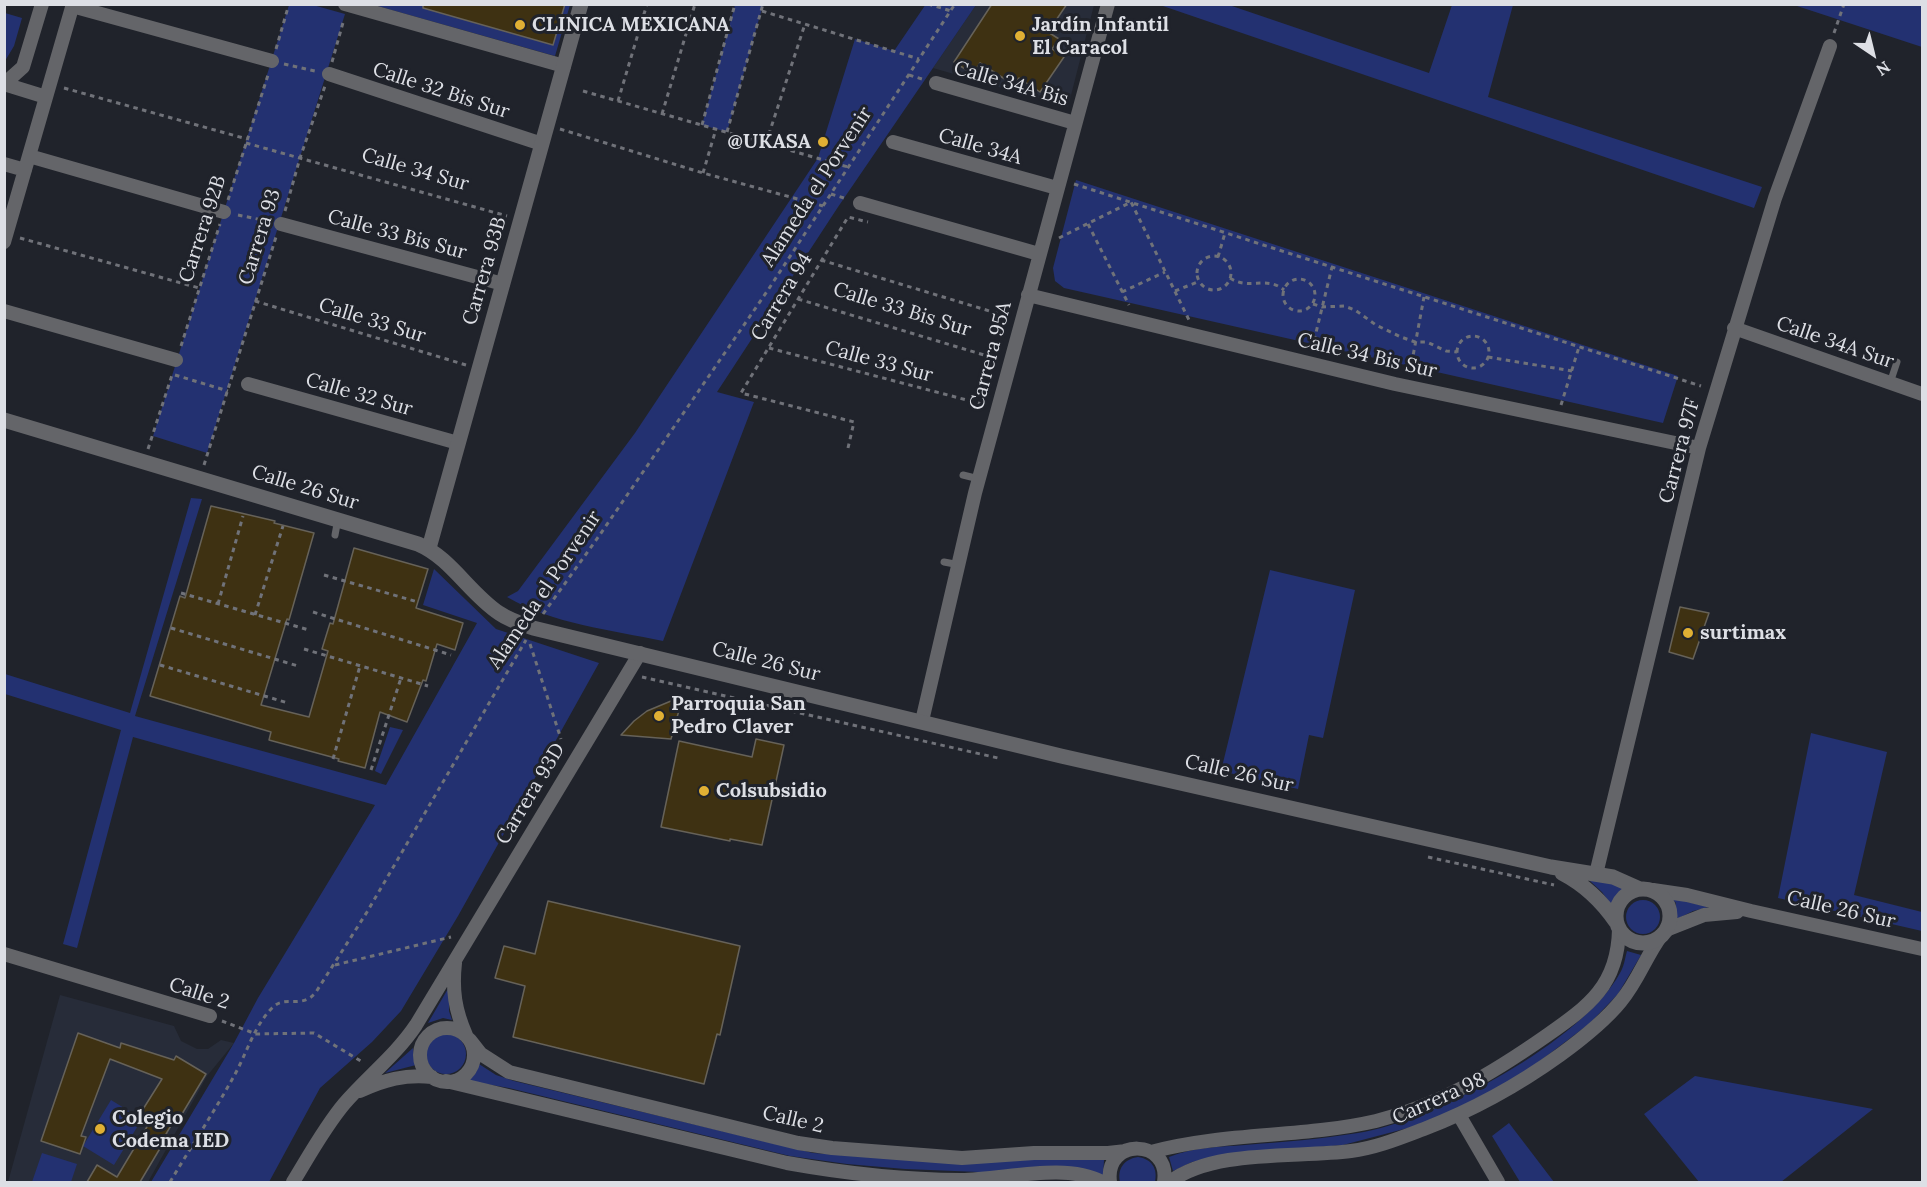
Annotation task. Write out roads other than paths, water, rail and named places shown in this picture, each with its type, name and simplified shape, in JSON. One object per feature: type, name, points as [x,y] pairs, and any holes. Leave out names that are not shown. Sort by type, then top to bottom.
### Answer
[{"type":"street","points":[[4,84],[23,67],[42,4]]},
{"type":"street","name":"Carrera 93B","points":[[429,548],[581,4]]},
{"type":"street","name":"Carrera 95A","points":[[922,721],[979,479],[1108,4]]},
{"type":"street","points":[[6,238],[72,5],[272,61]]},
{"type":"street","points":[[346,5],[564,66]]},
{"type":"street","name":"Carrera 97F","points":[[1596,874],[1699,448],[1775,198],[1830,46]]},
{"type":"street","name":"Calle 32 Bis Sur","points":[[329,74],[542,144]]},
{"type":"street","name":"Calle 34A Bis","points":[[936,83],[1075,123]]},
{"type":"street","points":[[4,84],[48,90]]},
{"type":"street","name":"Calle 34A","points":[[893,142],[1057,188]]},
{"type":"street","points":[[29,156],[224,212]]},
{"type":"street","points":[[4,164],[25,171]]},
{"type":"street","points":[[860,203],[1039,254]]},
{"type":"street","name":"Calle 33 Bis Sur","points":[[280,224],[502,284]]},
{"type":"street","name":"Calle 34 Bis Sur","points":[[1028,295],[1395,384],[1699,448]]},
{"type":"street","points":[[4,311],[176,360]]},
{"type":"street","name":"Calle 34A Sur","points":[[1734,328],[1923,394]]},
{"type":"street","name":"Calle 32 Sur","points":[[248,384],[458,443]]},
{"type":"street","name":"Calle 26 Sur","points":[[4,420],[429,548],[497,612],[530,632],[640,653],[1061,756],[1551,867],[1613,877],[1647,889],[1687,895],[1923,949]]},
{"type":"street","name":"Carrera 93D","points":[[293,1182],[331,1121],[402,1043],[423,1013],[640,653]]},
{"type":"street","name":"Calle 26 Sur","points":[[1551,867],[1578,881],[1594,893],[1618,926]]},
{"type":"street","points":[[1647,889],[1661,895],[1667,903],[1670,921],[1664,933],[1654,940],[1639,943],[1624,936],[1618,926],[1616,914],[1621,900],[1633,890],[1647,889]]},
{"type":"street","name":"Calle 26 Sur","points":[[1664,933],[1704,915],[1751,911]]},
{"type":"street","name":"Carrera 98","points":[[1126,1151],[1134,1148],[1151,1152],[1199,1141],[1293,1133],[1375,1121],[1413,1110],[1451,1094],[1485,1077],[1560,1026],[1585,1006],[1610,977],[1616,961],[1618,926]]},
{"type":"street","name":"Carrera 98","points":[[1170,1182],[1181,1174],[1209,1163],[1332,1153],[1372,1147],[1459,1115],[1490,1100],[1540,1070],[1604,1020],[1630,988],[1650,950],[1664,933]]},
{"type":"street","name":"Calle 2","points":[[4,954],[210,1016]]},
{"type":"street","name":"Carrera 93D","points":[[456,956],[453,980],[454,1002],[468,1038]]},
{"type":"street","name":"Carrera 93D","points":[[420,1056],[419,1035],[423,1013]]},
{"type":"street","points":[[446,1082],[460,1078],[470,1068],[474,1054],[468,1038],[452,1028],[436,1030],[424,1040],[420,1056],[426,1071],[432,1077],[446,1082],[786,1163],[821,1169],[961,1180],[1080,1174],[1102,1182]]},
{"type":"street","name":"Carrera 93D","points":[[402,1043],[436,1030]]},
{"type":"street","name":"Calle 2","points":[[468,1038],[481,1054],[509,1072],[798,1143],[832,1148],[962,1158],[1034,1153],[1126,1151]]},
{"type":"street","name":"Carrera 93D","points":[[353,1095],[390,1079],[413,1075],[432,1077]]},
{"type":"street","points":[[1459,1115],[1498,1182]]},
{"type":"street","points":[[1110,1182],[1113,1163],[1126,1151]]},
{"type":"street","points":[[1151,1152],[1162,1164],[1165,1172],[1164,1182]]},
{"type":"lane","points":[[1890,382],[1897,362]]},
{"type":"lane","points":[[963,475],[979,479]]},
{"type":"lane","points":[[335,535],[338,519]]},
{"type":"lane","points":[[944,562],[960,565]]},
{"type":"place","name":"CLINICA MEXICANA","points":[[520,25]]},
{"type":"place","name":"Jardín Infantil El Caracol","points":[[1020,36]]},
{"type":"place","name":"@UKASA","points":[[823,142]]},
{"type":"place","name":"surtimax","points":[[1688,633]]},
{"type":"place","name":"Parroquia San Pedro Claver","points":[[659,716]]},
{"type":"place","name":"Colsubsidio","points":[[704,791]]},
{"type":"place","name":"Colegio Codema IED","points":[[100,1129]]}]
